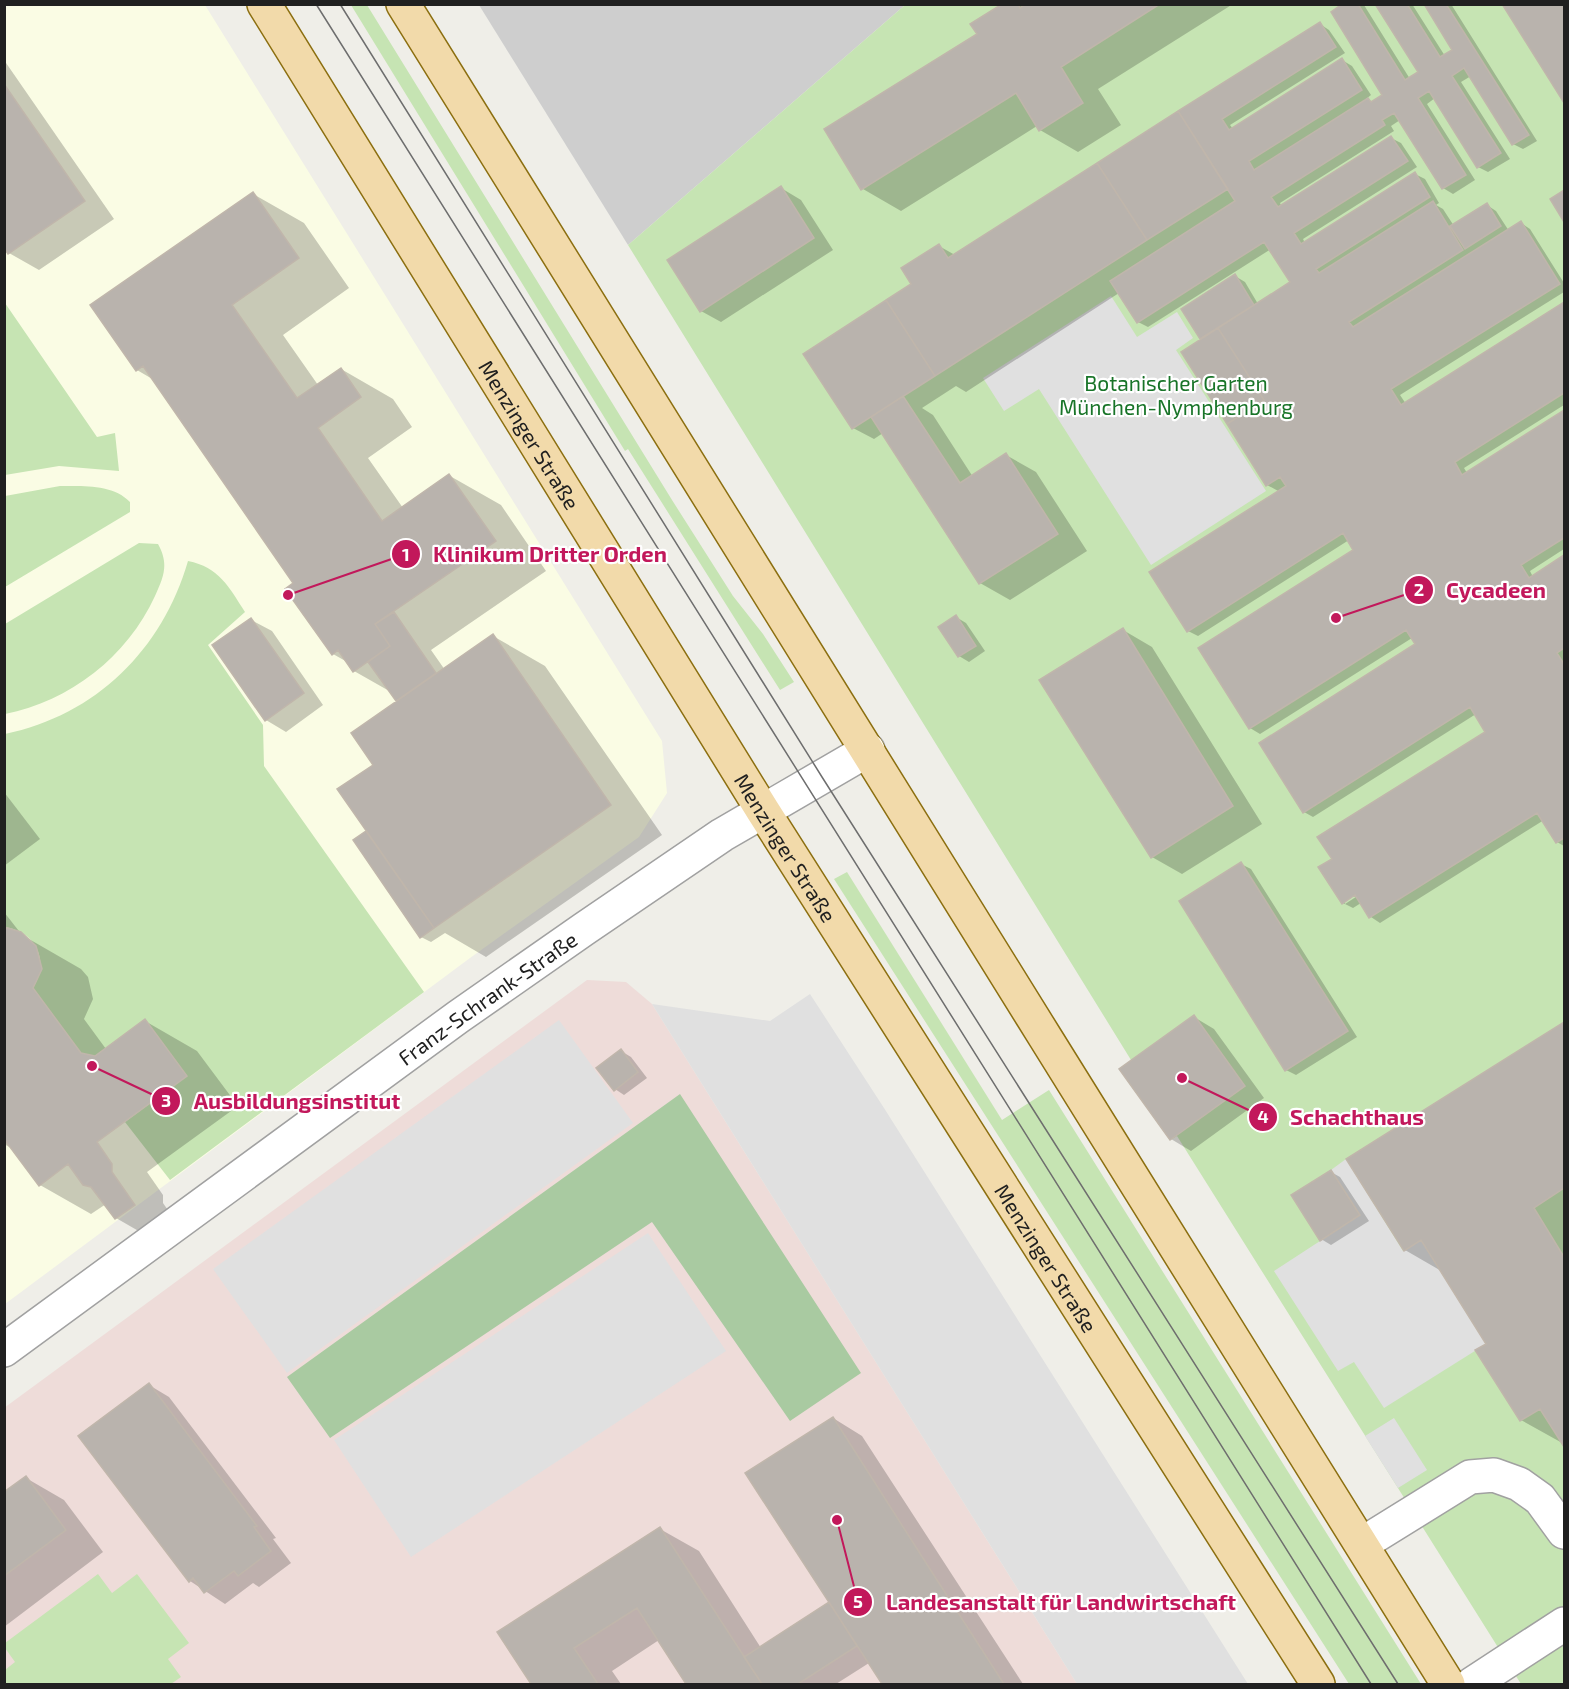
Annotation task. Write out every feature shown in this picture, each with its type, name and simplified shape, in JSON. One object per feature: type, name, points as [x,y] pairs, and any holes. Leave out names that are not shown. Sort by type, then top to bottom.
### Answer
[{"type":"main road","name":"Menzinger Straße","points":[[264,4],[763,811],[1318,1684]]},
{"type":"main road","points":[[403,4],[651,409],[696,476],[868,750],[1449,1684]]},
{"type":"street","name":"Franz-Schrank-Straße","points":[[4,1350],[458,1017],[713,841],[868,750]]},
{"type":"street","points":[[1362,1544],[1470,1477],[1494,1475],[1519,1484],[1540,1499],[1564,1532]]},
{"type":"street","points":[[1472,1684],[1564,1624]]},
{"type":"shaded area","points":[[5,5],[205,5],[662,741],[667,793],[639,837],[470,958],[5,1304]]},
{"type":"shaded area","points":[[479,5],[905,5],[628,245]]},
{"type":"shaded area","points":[[1111,296],[1137,337],[1177,312],[1193,338],[1176,350],[1266,491],[1151,565],[1039,389],[1004,411],[983,378]]},
{"type":"shaded area","points":[[587,980],[626,982],[652,1004],[1077,1684],[5,1684],[4,1408]]},
{"type":"shaded area","points":[[810,994],[1248,1684],[1077,1684],[652,1004],[770,1021]]},
{"type":"shaded area","points":[[559,1020],[633,1123],[287,1373],[213,1269]]},
{"type":"shaded area","points":[[1346,1159],[1403,1251],[1421,1240],[1486,1344],[1384,1408],[1354,1362],[1338,1371],[1274,1271],[1360,1215],[1331,1170]]},
{"type":"shaded area","points":[[648,1233],[726,1351],[411,1557],[334,1440]]},
{"type":"shaded area","points":[[1394,1418],[1427,1470],[1398,1488],[1365,1436]]},
{"type":"green space","points":[[351,5],[367,5],[672,500],[733,596],[763,634],[794,682],[780,690],[628,449],[625,451]]},
{"type":"green space","name":"Botanischer Garten München-Nymphenburg","points":[[905,5],[1564,5],[1564,1684],[1521,1684],[1177,1136],[1170,1140],[1119,1069],[1131,1060],[628,245]]},
{"type":"green space","points":[[5,303],[97,437],[115,433],[119,471],[59,466],[5,475]]},
{"type":"green space","points":[[60,486],[97,487],[115,492],[130,502],[130,512],[5,587],[5,496]]},
{"type":"green space","points":[[139,543],[158,544],[164,570],[155,596],[129,638],[112,657],[74,687],[29,708],[5,714],[5,624]]},
{"type":"green space","points":[[188,561],[208,568],[222,579],[245,612],[208,645],[263,725],[264,766],[424,992],[170,1180],[125,1122],[187,1076],[145,1019],[95,1056],[81,1053],[33,988],[40,968],[37,950],[25,935],[5,927],[5,734],[38,725],[68,711],[96,694],[121,674],[143,650],[161,623]]},
{"type":"green space","points":[[847,872],[1002,1120],[1049,1090],[1421,1684],[1349,1684],[834,879]]},
{"type":"green space","points":[[680,1094],[861,1373],[790,1421],[652,1222],[330,1438],[287,1377]]},
{"type":"green space","points":[[98,1574],[112,1593],[137,1574],[189,1643],[168,1659],[181,1677],[171,1684],[5,1684],[5,1670],[15,1662],[5,1648],[5,1643]]},
{"type":"building","points":[[1002,4],[1018,4],[1020,8],[1025,4],[1160,4],[1061,67],[1083,103],[1039,131],[1016,93],[861,190],[824,129],[977,34],[970,24]]},
{"type":"building","points":[[1342,4],[1358,4],[1405,80],[1418,72],[1375,4],[1407,4],[1440,57],[1452,50],[1424,4],[1446,4],[1529,135],[1512,145],[1464,68],[1452,76],[1501,153],[1477,168],[1429,91],[1418,98],[1466,175],[1442,189],[1394,113],[1382,120],[1385,125],[1271,197],[1278,207],[1391,136],[1408,161],[1294,233],[1301,244],[1415,172],[1430,197],[1316,269],[1319,273],[1433,201],[1463,250],[1349,322],[1353,327],[1521,221],[1560,284],[1391,389],[1401,405],[1564,302],[1564,393],[1455,462],[1462,475],[1564,410],[1564,538],[1521,565],[1529,578],[1564,555],[1564,648],[1557,653],[1564,664],[1564,838],[1556,843],[1537,813],[1369,918],[1355,895],[1342,904],[1318,867],[1332,859],[1317,837],[1485,732],[1470,707],[1303,813],[1259,743],[1415,644],[1406,630],[1249,729],[1198,648],[1353,550],[1343,533],[1187,632],[1149,572],[1286,486],[1280,477],[1266,486],[1227,424],[1264,400],[1218,328],[1290,282],[1264,242],[1137,323],[1110,281],[1235,201],[1178,111],[1320,22],[1336,47],[1222,119],[1229,130],[1342,58],[1362,90],[1249,161],[1254,170],[1368,98],[1371,102],[1382,95],[1331,12]]},
{"type":"building","points":[[1502,4],[1564,4],[1564,103]]},
{"type":"building","points":[[4,84],[85,201],[8,254],[4,248]]},
{"type":"building","points":[[1178,111],[1228,189],[1147,240],[1097,163]]},
{"type":"building","points":[[1097,163],[1147,240],[935,376],[886,300],[911,284],[901,268],[939,244],[948,258]]},
{"type":"building","points":[[781,186],[814,238],[700,312],[667,260]]},
{"type":"building","points":[[1564,190],[1564,222],[1550,199]]},
{"type":"building","points":[[253,192],[299,258],[232,305],[297,398],[341,368],[361,397],[318,428],[382,521],[449,474],[496,541],[375,624],[390,646],[353,672],[338,650],[332,655],[285,589],[293,583],[143,366],[136,371],[90,305]]},
{"type":"building","points":[[1487,203],[1501,226],[1465,249],[1450,226]]},
{"type":"building","points":[[1235,274],[1254,305],[1200,339],[1181,309]]},
{"type":"building","points":[[886,300],[935,376],[852,429],[803,354]]},
{"type":"building","points":[[1218,328],[1264,400],[1227,424],[1181,352]]},
{"type":"building","points":[[903,396],[960,483],[1006,453],[1058,534],[979,584],[871,417]]},
{"type":"building","points":[[394,612],[436,673],[396,701],[368,662],[390,646],[375,624]]},
{"type":"building","points":[[956,615],[976,646],[958,657],[938,627]]},
{"type":"building","points":[[251,618],[304,693],[265,721],[212,645]]},
{"type":"building","points":[[1123,628],[1233,806],[1151,858],[1039,680]]},
{"type":"building","points":[[493,634],[611,805],[434,928],[337,789],[373,765],[351,733]]},
{"type":"building","points":[[366,831],[434,928],[420,938],[353,840]]},
{"type":"building","points":[[1241,862],[1348,1031],[1285,1071],[1179,901]]},
{"type":"building","points":[[4,927],[21,932],[36,946],[42,969],[33,988],[81,1053],[95,1056],[145,1019],[187,1076],[97,1142],[112,1164],[112,1172],[135,1205],[115,1219],[91,1187],[83,1185],[68,1164],[39,1186],[4,1139]]},
{"type":"building","points":[[1194,1015],[1245,1086],[1170,1140],[1119,1069]]},
{"type":"building","points":[[1564,1022],[1564,1188],[1534,1208],[1564,1257],[1564,1447],[1540,1409],[1520,1421],[1475,1350],[1486,1344],[1421,1240],[1404,1251],[1346,1159]]},
{"type":"building","points":[[621,1049],[638,1072],[614,1091],[596,1068]]},
{"type":"building","points":[[1331,1170],[1360,1215],[1320,1241],[1291,1195]]},
{"type":"building","points":[[149,1383],[257,1526],[254,1527],[271,1551],[238,1576],[234,1571],[204,1593],[193,1578],[189,1582],[78,1436]]},
{"type":"building","points":[[833,1417],[1004,1684],[882,1684],[745,1473]]},
{"type":"building","points":[[26,1476],[66,1530],[4,1576],[4,1492]]},
{"type":"building","points":[[660,1527],[762,1684],[686,1684],[637,1608],[574,1648],[598,1684],[531,1684],[497,1632]]},
{"type":"building","points":[[829,1602],[857,1646],[798,1684],[762,1684],[744,1657]]},
{"type":"tram line","points":[[316,4],[1371,1684]]},
{"type":"tram line","points":[[340,4],[822,777],[1398,1684]]},
{"type":"place","name":"Klinikum Dritter Orden","points":[[288,595]]},
{"type":"place","name":"Cycadeen","points":[[1336,618]]},
{"type":"place","name":"Ausbildungsinstitut","points":[[92,1066]]},
{"type":"place","name":"Schachthaus","points":[[1182,1078]]},
{"type":"place","name":"Landesanstalt für Landwirtschaft","points":[[837,1520]]}]
